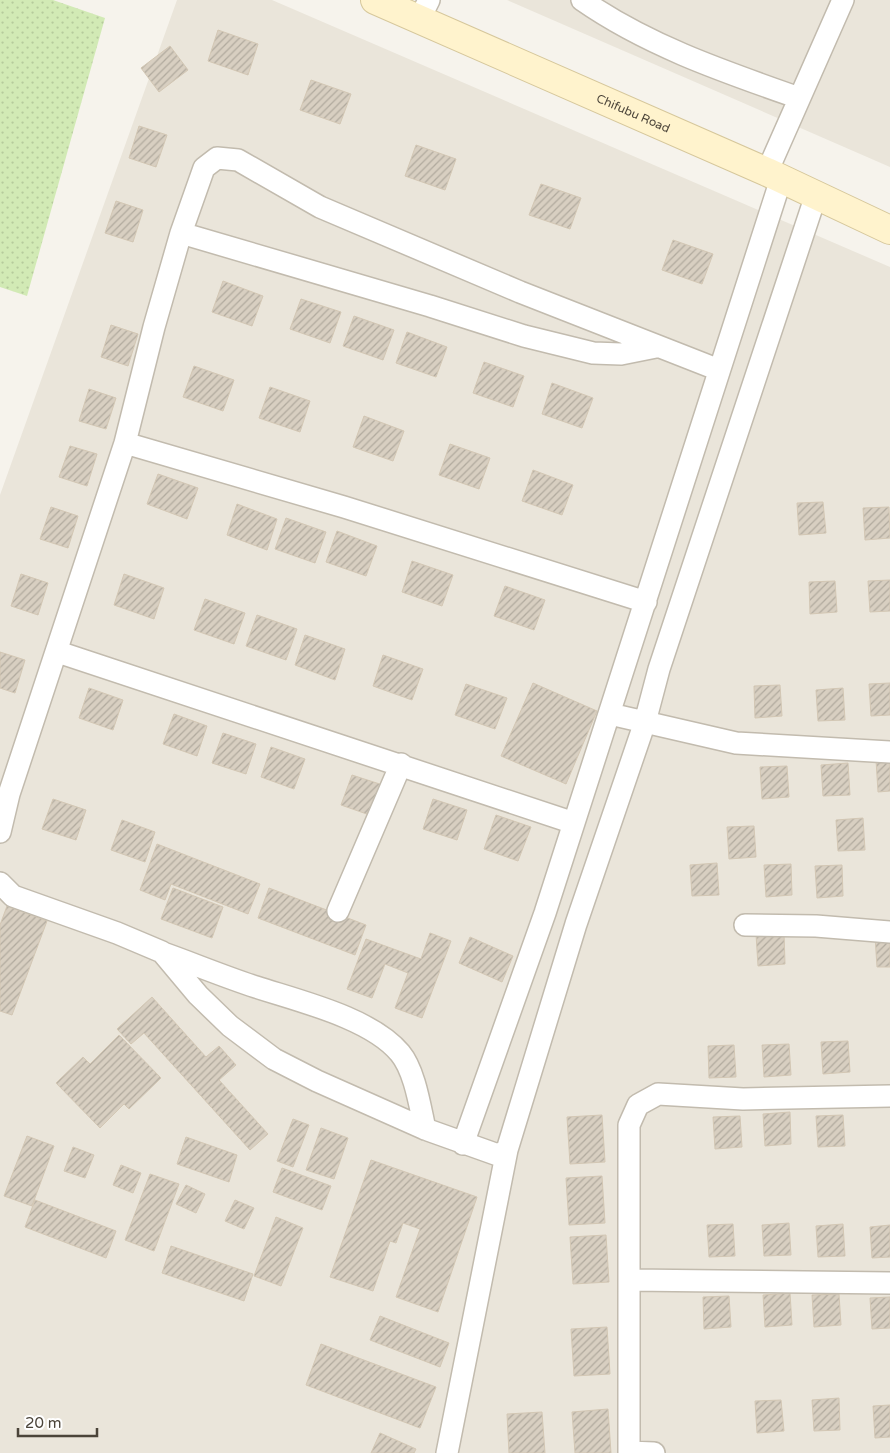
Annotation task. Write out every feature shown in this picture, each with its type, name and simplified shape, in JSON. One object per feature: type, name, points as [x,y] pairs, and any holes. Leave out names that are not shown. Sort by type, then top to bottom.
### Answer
[{"type":"main road","name":"Chifubu Road","points":[[375,0],[424,10],[890,230]]},
{"type":"street","points":[[582,0],[644,36],[719,70],[799,98]]},
{"type":"street","points":[[463,1144],[545,913],[677,506],[719,370],[774,176],[799,98],[842,0]]},
{"type":"street","points":[[0,832],[10,794],[125,443],[154,327],[181,233],[204,168],[217,158],[238,160],[320,207],[520,292],[719,370]]},
{"type":"street","points":[[448,1453],[507,1150],[576,924],[645,722],[660,668],[816,196]]},
{"type":"street","points":[[181,233],[430,306],[524,336],[593,353],[621,354],[656,346]]},
{"type":"street","points":[[125,443],[344,507],[646,602]]},
{"type":"street","points":[[677,506],[711,515]]},
{"type":"street","points":[[58,652],[401,764],[574,823]]},
{"type":"street","points":[[610,714],[736,743],[890,752]]},
{"type":"street","points":[[338,911],[401,764]]},
{"type":"street","points":[[0,883],[13,896],[117,933],[162,952],[255,986],[318,1006],[378,1034],[401,1054],[415,1085],[425,1129]]},
{"type":"street","points":[[545,913],[576,924]]},
{"type":"street","points":[[745,924],[890,932]]},
{"type":"street","points":[[162,952],[198,995],[230,1026],[274,1059],[317,1081],[463,1144],[498,1155],[507,1150]]},
{"type":"street","points":[[654,1453],[629,1453],[630,1125],[638,1105],[658,1094],[743,1099],[890,1096]]},
{"type":"street","points":[[630,1280],[890,1283]]},
{"type":"shaded area","points":[[177,0],[272,0],[890,267],[890,1453],[0,1453],[0,495]]},
{"type":"shaded area","points":[[507,0],[890,0],[890,167]]},
{"type":"green space","points":[[0,0],[53,0],[105,18],[27,296],[0,287]]},
{"type":"building","points":[[218,30],[258,44],[248,75],[208,61]]},
{"type":"building","points":[[170,46],[188,70],[159,92],[141,68]]},
{"type":"building","points":[[311,80],[351,94],[340,124],[300,110]]},
{"type":"building","points":[[139,126],[167,135],[156,167],[129,158]]},
{"type":"building","points":[[416,145],[456,159],[445,190],[405,176]]},
{"type":"building","points":[[541,184],[581,198],[570,229],[529,215]]},
{"type":"building","points":[[116,201],[143,210],[133,242],[105,233]]},
{"type":"building","points":[[673,240],[713,254],[702,284],[662,270]]},
{"type":"building","points":[[223,281],[263,296],[252,326],[212,312]]},
{"type":"building","points":[[301,299],[341,312],[330,343],[290,329]]},
{"type":"building","points":[[354,316],[394,330],[383,360],[343,346]]},
{"type":"building","points":[[111,325],[138,334],[128,366],[101,357]]},
{"type":"building","points":[[407,332],[447,347],[436,377],[396,363]]},
{"type":"building","points":[[484,362],[524,376],[513,407],[473,393]]},
{"type":"building","points":[[194,366],[234,380],[223,411],[183,397]]},
{"type":"building","points":[[552,383],[593,398],[582,428],[542,414]]},
{"type":"building","points":[[270,387],[310,401],[300,432],[259,418]]},
{"type":"building","points":[[89,389],[116,398],[106,429],[79,421]]},
{"type":"building","points":[[364,416],[404,431],[393,461],[353,447]]},
{"type":"building","points":[[450,444],[490,458],[479,489],[439,475]]},
{"type":"building","points":[[70,446],[97,454],[87,486],[59,477]]},
{"type":"building","points":[[533,470],[573,485],[562,515],[522,501]]},
{"type":"building","points":[[158,474],[198,488],[187,519],[147,504]]},
{"type":"building","points":[[823,502],[826,533],[799,535],[797,503]]},
{"type":"building","points":[[237,504],[277,519],[267,550],[227,535]]},
{"type":"building","points":[[51,507],[78,516],[68,548],[40,539]]},
{"type":"building","points":[[889,507],[890,538],[865,540],[863,508]]},
{"type":"building","points":[[286,518],[326,532],[315,563],[275,549]]},
{"type":"building","points":[[337,531],[377,546],[366,576],[326,562]]},
{"type":"building","points":[[412,561],[453,575],[442,606],[402,592]]},
{"type":"building","points":[[21,574],[48,583],[38,615],[11,606]]},
{"type":"building","points":[[124,574],[164,588],[154,619],[114,605]]},
{"type":"building","points":[[890,580],[890,611],[870,612],[868,581]]},
{"type":"building","points":[[835,581],[837,612],[810,614],[809,582]]},
{"type":"building","points":[[505,586],[545,600],[534,630],[494,616]]},
{"type":"building","points":[[205,599],[245,613],[234,644],[194,630]]},
{"type":"building","points":[[257,615],[297,629],[286,660],[246,646]]},
{"type":"building","points":[[305,635],[345,649],[335,680],[295,665]]},
{"type":"building","points":[[0,652],[25,660],[15,693],[0,688]]},
{"type":"building","points":[[383,655],[423,669],[412,700],[373,686]]},
{"type":"building","points":[[533,683],[597,711],[566,784],[501,756]]},
{"type":"building","points":[[890,683],[890,715],[871,716],[869,684]]},
{"type":"building","points":[[466,684],[507,698],[495,729],[455,715]]},
{"type":"building","points":[[780,685],[782,716],[755,718],[754,686]]},
{"type":"building","points":[[89,688],[123,700],[113,730],[79,718]]},
{"type":"building","points":[[843,688],[845,720],[818,721],[816,690]]},
{"type":"building","points":[[174,714],[207,726],[197,756],[163,744]]},
{"type":"building","points":[[223,733],[256,744],[246,774],[212,763]]},
{"type":"building","points":[[271,747],[305,759],[294,789],[261,777]]},
{"type":"building","points":[[876,760],[890,760],[890,791],[878,792]]},
{"type":"building","points":[[848,763],[850,795],[823,796],[821,765]]},
{"type":"building","points":[[787,766],[789,797],[762,799],[760,767]]},
{"type":"building","points":[[352,775],[392,788],[381,819],[341,805]]},
{"type":"building","points":[[53,799],[86,810],[76,840],[42,829]]},
{"type":"building","points":[[433,799],[467,810],[457,840],[423,829]]},
{"type":"building","points":[[496,815],[531,827],[518,861],[484,849]]},
{"type":"building","points":[[863,818],[865,850],[838,851],[836,820]]},
{"type":"building","points":[[122,820],[155,832],[145,862],[111,850]]},
{"type":"building","points":[[754,826],[756,857],[729,859],[727,827]]},
{"type":"building","points":[[157,844],[260,884],[248,914],[171,884],[165,900],[140,890]]},
{"type":"building","points":[[717,863],[719,895],[692,896],[690,865]]},
{"type":"building","points":[[791,864],[792,895],[766,897],[764,865]]},
{"type":"building","points":[[842,865],[843,896],[817,898],[815,866]]},
{"type":"building","points":[[173,888],[223,907],[212,938],[161,919]]},
{"type":"building","points":[[269,888],[366,925],[355,955],[258,918]]},
{"type":"building","points":[[7,906],[47,921],[12,1015],[0,1011],[0,925]]},
{"type":"building","points":[[430,933],[451,941],[422,1018],[395,1008],[408,973],[385,964],[372,998],[347,989],[366,939],[421,959]]},
{"type":"building","points":[[784,933],[785,964],[758,966],[756,934]]},
{"type":"building","points":[[890,935],[890,967],[877,967],[875,936]]},
{"type":"building","points":[[470,937],[513,956],[502,982],[459,963]]},
{"type":"building","points":[[152,997],[206,1057],[219,1046],[236,1065],[219,1080],[268,1134],[250,1150],[144,1033],[131,1044],[117,1029]]},
{"type":"building","points":[[119,1035],[161,1078],[129,1109],[124,1104],[100,1128],[56,1083],[83,1057],[90,1064]]},
{"type":"building","points":[[848,1041],[850,1072],[823,1074],[821,1042]]},
{"type":"building","points":[[789,1044],[791,1075],[764,1077],[762,1045]]},
{"type":"building","points":[[734,1045],[736,1077],[709,1078],[708,1046]]},
{"type":"building","points":[[790,1112],[791,1144],[765,1146],[763,1114]]},
{"type":"building","points":[[602,1115],[605,1162],[570,1164],[567,1117]]},
{"type":"building","points":[[843,1115],[845,1146],[818,1147],[816,1116]]},
{"type":"building","points":[[740,1116],[742,1147],[715,1149],[713,1117]]},
{"type":"building","points":[[293,1119],[309,1125],[293,1167],[277,1161]]},
{"type":"building","points":[[321,1128],[348,1138],[334,1179],[306,1170]]},
{"type":"building","points":[[27,1136],[54,1146],[32,1206],[4,1196]]},
{"type":"building","points":[[186,1137],[237,1155],[229,1182],[177,1164]]},
{"type":"building","points":[[73,1147],[94,1155],[85,1178],[64,1171]]},
{"type":"building","points":[[371,1160],[477,1197],[438,1312],[396,1297],[420,1229],[403,1223],[396,1243],[390,1241],[373,1291],[330,1277]]},
{"type":"building","points":[[121,1165],[141,1173],[133,1193],[113,1185]]},
{"type":"building","points":[[282,1168],[331,1186],[322,1210],[273,1192]]},
{"type":"building","points":[[150,1174],[179,1184],[154,1251],[125,1240]]},
{"type":"building","points":[[602,1176],[605,1223],[569,1225],[566,1178]]},
{"type":"building","points":[[186,1185],[205,1194],[196,1213],[176,1204]]},
{"type":"building","points":[[35,1200],[116,1231],[106,1258],[25,1227]]},
{"type":"building","points":[[235,1200],[254,1208],[244,1229],[225,1221]]},
{"type":"building","points":[[276,1217],[303,1228],[281,1286],[254,1276]]},
{"type":"building","points":[[789,1223],[791,1255],[764,1256],[762,1225]]},
{"type":"building","points":[[733,1224],[735,1256],[709,1257],[707,1225]]},
{"type":"building","points":[[843,1224],[845,1256],[818,1257],[816,1226]]},
{"type":"building","points":[[890,1225],[890,1257],[872,1258],[870,1227]]},
{"type":"building","points":[[606,1235],[609,1282],[573,1284],[570,1237]]},
{"type":"building","points":[[171,1246],[253,1274],[244,1301],[162,1273]]},
{"type":"building","points":[[790,1293],[792,1325],[765,1327],[763,1295]]},
{"type":"building","points":[[839,1294],[841,1325],[814,1327],[812,1295]]},
{"type":"building","points":[[729,1296],[731,1327],[704,1329],[703,1297]]},
{"type":"building","points":[[890,1297],[890,1328],[872,1329],[870,1298]]},
{"type":"building","points":[[380,1316],[449,1343],[440,1367],[370,1340]]},
{"type":"building","points":[[607,1327],[610,1374],[574,1376],[571,1329]]},
{"type":"building","points":[[321,1344],[436,1387],[420,1428],[306,1385]]},
{"type":"building","points":[[839,1398],[840,1430],[814,1431],[812,1400]]},
{"type":"building","points":[[781,1400],[784,1431],[757,1433],[755,1401]]},
{"type":"building","points":[[890,1405],[890,1437],[875,1438],[873,1406]]},
{"type":"building","points":[[608,1409],[611,1453],[575,1453],[572,1412]]},
{"type":"building","points":[[542,1412],[545,1453],[509,1453],[507,1414]]},
{"type":"building","points":[[380,1433],[416,1449],[414,1453],[371,1453]]}]
